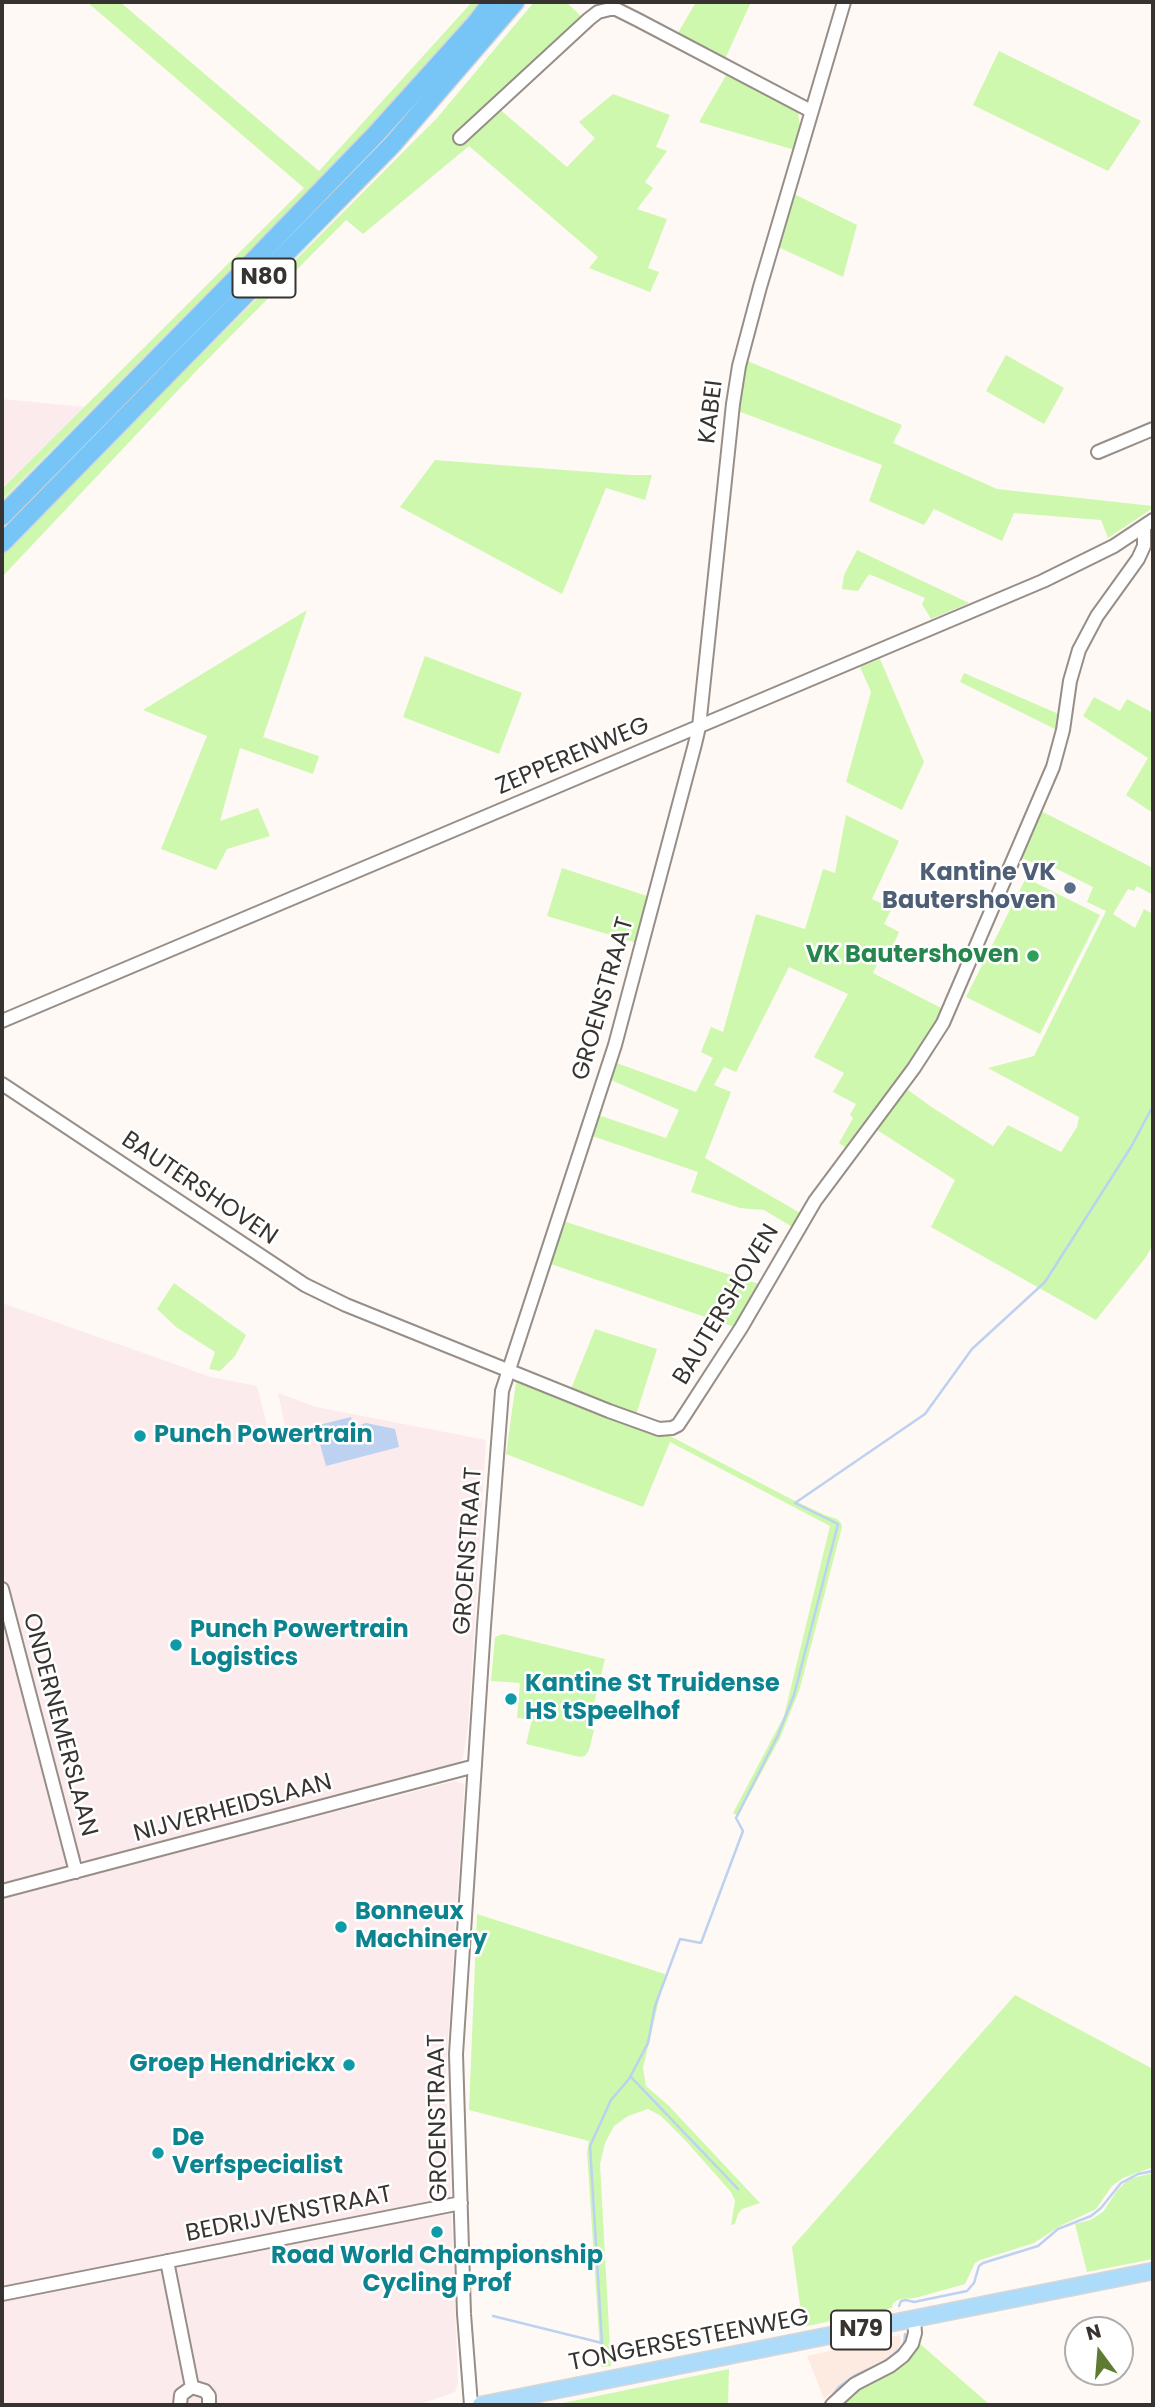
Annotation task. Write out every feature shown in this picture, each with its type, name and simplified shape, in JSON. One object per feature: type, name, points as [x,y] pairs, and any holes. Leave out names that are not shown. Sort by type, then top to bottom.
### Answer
[{"type":"highway","name":"N80","points":[[2,516],[358,152],[492,2]]},
{"type":"highway","name":"N80","points":[[2,543],[391,145],[515,2]]},
{"type":"main road","name":"TONGERSESTEENWEG","points":[[481,2405],[1153,2271]]},
{"type":"street","name":"KABEI","points":[[699,727],[739,366],[844,2]]},
{"type":"street","points":[[460,138],[589,19],[604,9],[622,12],[811,111]]},
{"type":"street","points":[[1098,452],[1153,429]]},
{"type":"street","name":"ZEPPERENWEG","points":[[2,1020],[1043,581],[1082,564],[1149,524]]},
{"type":"street","name":"BAUTERSHOVEN","points":[[2,1083],[305,1285],[346,1305],[659,1429],[667,1430],[678,1425],[741,1328],[815,1201],[859,1138],[914,1068],[943,1023],[1053,767],[1079,650],[1097,616],[1138,559],[1149,524]]},
{"type":"street","name":"GROENSTRAAT","points":[[470,2399],[456,2054],[502,1391],[615,1045],[699,727]]},
{"type":"street","name":"ONDERNEMERSLAAN","points":[[2,1589],[76,1872]]},
{"type":"street","name":"NIJVERHEIDSLAAN","points":[[2,1891],[475,1766]]},
{"type":"street","name":"BEDRIJVENSTRAAT","points":[[2,2294],[461,2203]]},
{"type":"street","name":"BEDRIJVENSTRAAT","points":[[167,2261],[192,2387]]},
{"type":"street","points":[[832,2405],[855,2384],[903,2356],[912,2344],[915,2333],[914,2319]]},
{"type":"street","points":[[180,2405],[181,2395],[192,2387],[205,2390],[209,2396],[209,2405]]},
{"type":"shaded area","points":[[2,399],[85,407],[2,489]]},
{"type":"shaded area","points":[[2,1303],[211,1377],[257,1386],[272,1444],[288,1440],[278,1393],[316,1407],[486,1440],[468,1727],[463,1759],[456,1765],[89,1863],[81,1859],[2,1568]]},
{"type":"shaded area","points":[[2,1607],[68,1861],[56,1872],[2,1885]]},
{"type":"shaded area","points":[[455,1781],[464,1784],[464,1791],[446,2071],[458,2383],[455,2392],[418,2405],[2,2405],[2,1898]]},
{"type":"shaded area","points":[[900,2335],[901,2342],[897,2350],[883,2361],[851,2376],[824,2399],[807,2356]]},
{"type":"green space","points":[[87,2],[120,2],[319,171],[472,2],[481,2],[343,156],[2,500],[2,489],[304,188]]},
{"type":"green space","points":[[534,2],[566,2],[584,19],[497,107],[567,167],[595,138],[579,122],[613,94],[670,115],[656,147],[667,151],[645,182],[653,188],[637,209],[667,219],[648,268],[659,272],[650,292],[589,268],[598,257],[469,146],[363,234],[346,220],[199,368],[2,577],[2,554],[437,118]]},
{"type":"green space","points":[[696,2],[751,2],[725,59],[678,33]]},
{"type":"green space","points":[[999,51],[1141,121],[1108,171],[973,105]]},
{"type":"green space","points":[[728,72],[798,113],[800,126],[795,150],[699,122]]},
{"type":"green space","points":[[792,193],[857,225],[843,277],[776,246]]},
{"type":"green space","points":[[1006,355],[1064,388],[1044,424],[986,391]]},
{"type":"green space","points":[[745,360],[902,425],[893,443],[997,489],[1153,508],[1108,538],[1101,520],[1014,513],[1002,541],[934,509],[924,525],[869,501],[882,465],[738,411]]},
{"type":"green space","points":[[435,460],[652,475],[645,500],[606,488],[562,594],[400,507]]},
{"type":"green space","points":[[857,550],[969,603],[931,619],[922,604],[925,598],[869,574],[858,591],[842,589],[844,575]]},
{"type":"green space","points":[[307,610],[263,737],[319,756],[313,774],[240,748],[220,821],[258,808],[270,836],[227,849],[216,870],[161,849],[207,736],[143,710]]},
{"type":"green space","points":[[425,656],[522,693],[499,754],[403,717]]},
{"type":"green space","points":[[880,659],[924,762],[902,810],[846,782],[871,692],[860,667]]},
{"type":"green space","points":[[964,673],[1061,715],[1059,731],[960,682]]},
{"type":"green space","points":[[1094,697],[1120,711],[1127,699],[1153,713],[1153,813],[1126,795],[1148,758],[1083,716]]},
{"type":"green space","points":[[1041,811],[1153,868],[1153,895],[1137,886],[1134,891],[1128,889],[1113,914],[1135,928],[1144,909],[1153,914],[1153,1244],[1146,1257],[1096,1320],[931,1227],[955,1180],[874,1128],[904,1087],[993,1146],[1008,1125],[1061,1152],[1077,1127],[1079,1117],[988,1068],[1034,1056],[1106,911],[1087,902],[1093,887],[1047,864],[1045,869],[1020,857]]},
{"type":"green space","points":[[846,815],[899,841],[872,899],[892,908],[884,924],[899,932],[892,948],[886,946],[873,973],[945,1010],[919,1052],[845,1147],[839,1143],[853,1118],[850,1115],[856,1104],[833,1092],[844,1073],[814,1057],[848,994],[789,967],[736,1072],[724,1067],[714,1085],[731,1092],[705,1158],[802,1214],[794,1228],[764,1210],[740,1208],[691,1192],[698,1172],[592,1136],[598,1115],[666,1138],[679,1110],[609,1079],[614,1062],[696,1092],[713,1058],[701,1052],[711,1027],[723,1032],[756,914],[805,929],[823,869],[835,873]]},
{"type":"green space","points":[[562,868],[650,897],[637,943],[547,916]]},
{"type":"green space","name":"VK Bautershoven","points":[[1026,878],[1100,915],[1040,1034],[966,997]]},
{"type":"green space","points":[[563,1221],[762,1285],[737,1328],[548,1263]]},
{"type":"green space","points":[[174,1283],[246,1335],[235,1356],[220,1371],[209,1369],[215,1352],[176,1327],[157,1309]]},
{"type":"green space","points":[[595,1329],[657,1349],[636,1415],[571,1389]]},
{"type":"green space","points":[[519,1380],[672,1437],[841,1523],[800,1688],[780,1738],[738,1816],[733,1813],[784,1716],[830,1526],[670,1442],[643,1507],[506,1454],[516,1382]]},
{"type":"green space","points":[[503,1634],[605,1659],[588,1728],[594,1730],[585,1756],[526,1744],[532,1719],[517,1718],[520,1683],[491,1681],[495,1637]]},
{"type":"green space","points":[[477,1914],[665,1974],[643,2068],[646,2086],[668,2105],[760,2203],[742,2209],[735,2224],[731,2225],[735,2201],[731,2192],[661,2116],[648,2109],[628,2116],[614,2126],[605,2143],[600,2164],[611,2366],[601,2367],[587,2152],[589,2141],[469,2110]]},
{"type":"green space","points":[[1015,1995],[1153,2069],[1153,2167],[1123,2178],[1112,2186],[1096,2209],[1060,2226],[1034,2243],[975,2263],[965,2284],[915,2298],[900,2299],[893,2303],[892,2308],[803,2327],[792,2247]]},
{"type":"green space","points":[[1153,2173],[1153,2259],[1087,2272],[1075,2224],[1090,2220],[1103,2212],[1128,2179]]},
{"type":"green space","points":[[918,2342],[990,2405],[835,2405]]},
{"type":"green space","points":[[729,2369],[728,2405],[563,2405],[563,2403]]},
{"type":"water","points":[[351,1417],[355,1427],[366,1423],[395,1429],[399,1447],[326,1466],[315,1426]]},
{"type":"waterway","points":[[493,2316],[602,2343],[590,2146],[611,2100],[629,2079],[648,2043],[655,2006],[680,1939],[701,1943],[743,1831],[736,1818],[778,1735],[794,1695],[838,1524],[795,1503],[925,1414],[972,1349],[1045,1282],[1131,1147],[1153,1106]]},
{"type":"waterway","points":[[631,2077],[738,2189]]},
{"type":"waterway","points":[[899,2306],[901,2301],[914,2302],[967,2291],[974,2283],[979,2266],[983,2263],[1038,2246],[1058,2229],[1091,2216],[1121,2183],[1138,2174],[1153,2171]]},
{"type":"waterway","points":[[824,2405],[839,2387],[854,2376],[882,2363],[894,2354],[904,2345],[905,2334]]},
{"type":"place","name":"Kantine VK Bautershoven","points":[[1070,888]]},
{"type":"place","name":"VK Bautershoven","points":[[1033,956]]},
{"type":"place","name":"Punch Powertrain","points":[[140,1436]]},
{"type":"place","name":"Punch Powertrain Logistics","points":[[176,1645]]},
{"type":"place","name":"Kantine St Truidense HS tSpeelhof","points":[[511,1699]]},
{"type":"place","name":"Bonneux Machinery","points":[[341,1927]]},
{"type":"place","name":"Groep Hendrickx","points":[[349,2065]]},
{"type":"place","name":"De Verfspecialist","points":[[158,2153]]},
{"type":"place","name":"Road World Championship Cycling Prof","points":[[437,2232]]}]
